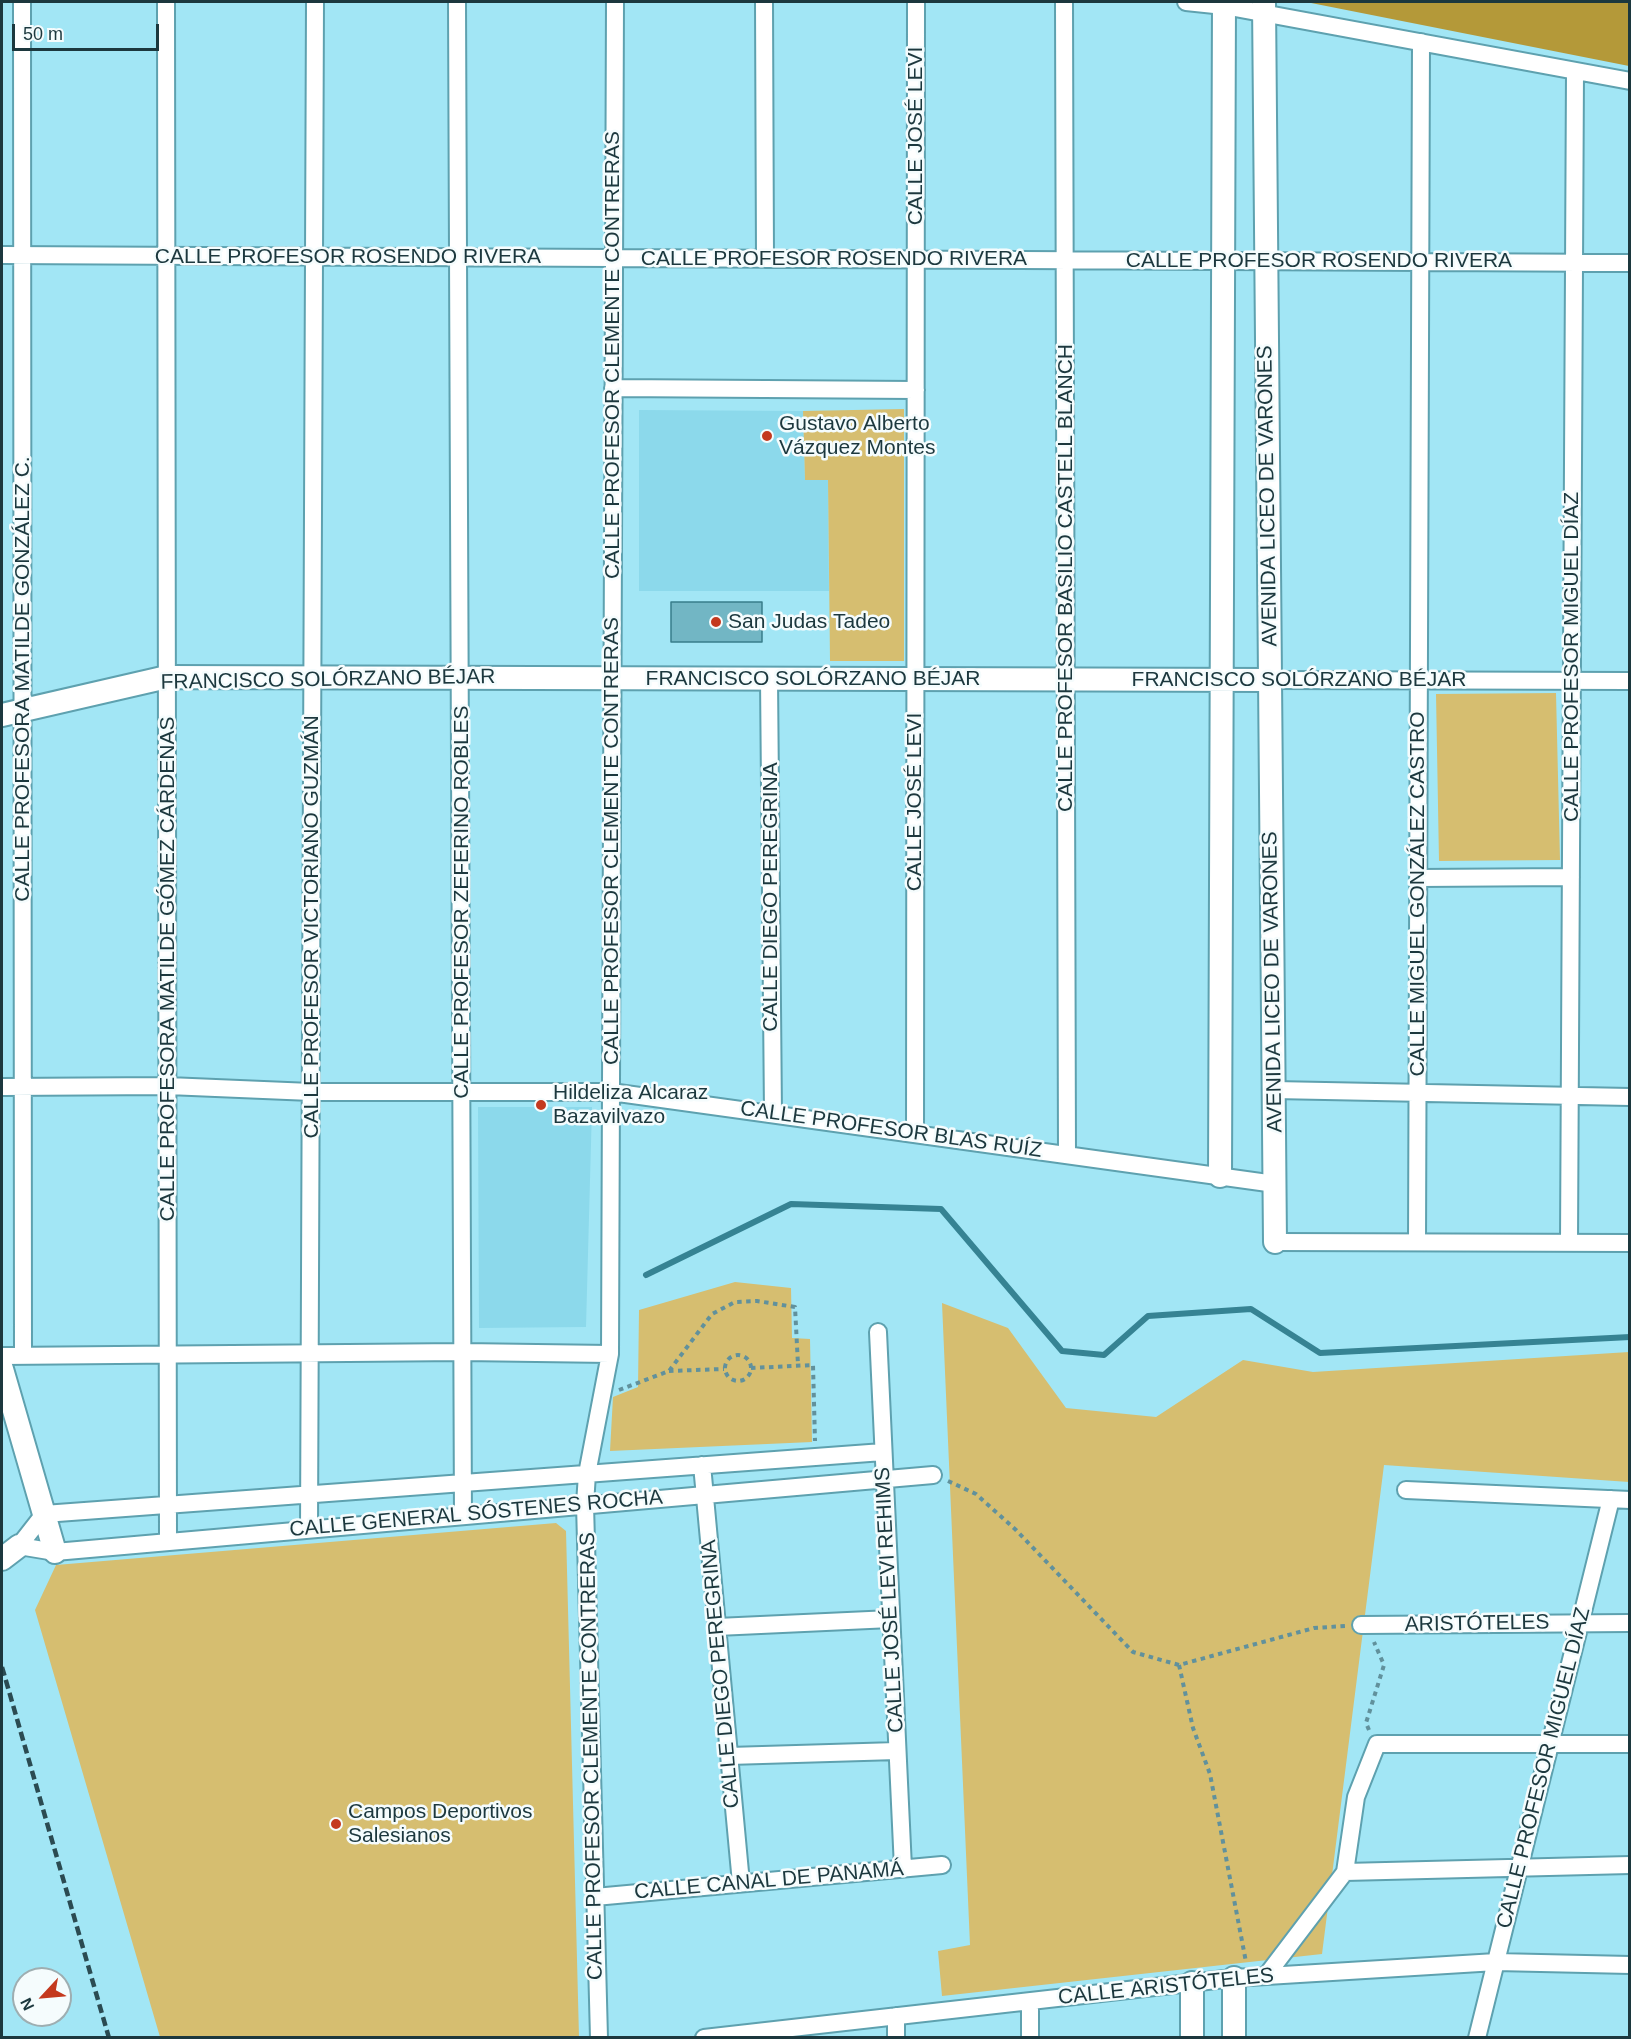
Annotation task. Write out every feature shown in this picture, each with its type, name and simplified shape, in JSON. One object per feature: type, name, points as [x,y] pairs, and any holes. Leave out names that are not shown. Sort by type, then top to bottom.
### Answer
[{"type":"street","name":"CALLE PROFESORA MATILDE GONZÁLEZ C.","points":[[22,2],[22,255],[12,713],[23,1086],[23,1356]]},
{"type":"street","name":"CALLE PROFESORA MATILDE GÓMEZ CÁRDENAS","points":[[166,2],[168,1541]]},
{"type":"street","name":"CALLE PROFESOR VICTORIANO GUZMÁN","points":[[309,1529],[315,2]]},
{"type":"street","name":"CALLE PROFESOR ZEFERINO ROBLES","points":[[457,2],[463,1515]]},
{"type":"street","name":"CALLE PROFESOR CLEMENTE CONTRERAS","points":[[598,2037],[585,1504],[587,1474],[610,1354],[615,2]]},
{"type":"street","points":[[764,2],[765,259]]},
{"type":"street","name":"CALLE JOSÉ LEVI","points":[[915,1134],[916,2]]},
{"type":"street","name":"CALLE PROFESOR BASILIO CASTELL BLANCH","points":[[1064,2],[1068,1155]]},
{"type":"street","points":[[1186,2],[1264,8],[1421,42],[1629,81]]},
{"type":"street","name":"AVENIDA LICEO DE VARONES","points":[[1220,1176],[1224,4]]},
{"type":"street","name":"AVENIDA LICEO DE VARONES","points":[[1264,8],[1275,1242]]},
{"type":"street","name":"CALLE MIGUEL GONZÁLEZ CASTRO","points":[[1417,1242],[1421,42]]},
{"type":"street","name":"CALLE PROFESOR MIGUEL DÍAZ","points":[[1569,1242],[1575,72]]},
{"type":"street","name":"CALLE PROFESOR ROSENDO RIVERA","points":[[2,255],[1629,263]]},
{"type":"street","points":[[613,388],[916,390]]},
{"type":"street","name":"FRANCISCO SOLÓRZANO BÉJAR","points":[[12,713],[167,677],[1629,681]]},
{"type":"street","name":"CALLE DIEGO PEREGRINA","points":[[769,679],[772,1114]]},
{"type":"street","points":[[1418,878],[1571,877]]},
{"type":"street","name":"CALLE PROFESOR BLAS RUÍZ","points":[[2,1087],[168,1086],[311,1092],[611,1092],[1275,1184]]},
{"type":"street","points":[[1274,1090],[1629,1097]]},
{"type":"street","points":[[1275,1242],[1629,1243]]},
{"type":"street","name":"CALLE JOSÉ LEVI REHIMS","points":[[878,1332],[903,1868]]},
{"type":"street","points":[[2,1356],[463,1352],[610,1354]]},
{"type":"street","points":[[2,1369],[55,1552]]},
{"type":"street","name":"CALLE GENERAL SÓSTENES ROCHA","points":[[10,1552],[44,1514],[883,1452]]},
{"type":"street","name":"CALLE DIEGO PEREGRINA","points":[[702,1466],[741,1883]]},
{"type":"street","name":"CALLE GENERAL SÓSTENES ROCHA","points":[[10,1552],[55,1552],[933,1474]]},
{"type":"street","points":[[1406,1490],[1629,1500]]},
{"type":"street","name":"CALLE PROFESOR MIGUEL DÍAZ","points":[[1478,2037],[1611,1499]]},
{"type":"street","points":[[717,1627],[891,1619]]},
{"type":"street","name":"ARISTÓTELES","points":[[1361,1625],[1629,1623]]},
{"type":"street","points":[[1266,1976],[1345,1872],[1356,1797],[1377,1744],[1629,1744]]},
{"type":"street","points":[[729,1756],[897,1751]]},
{"type":"street","points":[[1345,1872],[1629,1864]]},
{"type":"street","name":"CALLE CANAL DE PANAMÁ","points":[[595,1896],[942,1865]]},
{"type":"street","name":"CALLE ARISTÓTELES","points":[[704,2037],[740,2036],[896,2016],[1266,1976],[1496,1962],[1629,1965]]},
{"type":"street","points":[[1234,2037],[1242,1978]]},
{"type":"street","points":[[1192,1983],[1192,2037]]},
{"type":"street","points":[[1030,2001],[1030,2037]]},
{"type":"street","points":[[896,2016],[896,2037]]},
{"type":"path","points":[[669,1371],[712,1314],[735,1302],[757,1301],[795,1307],[798,1365]]},
{"type":"path","points":[[737,1354],[748,1359],[751,1368],[748,1376],[741,1381],[728,1377],[724,1369],[726,1360],[737,1354]]},
{"type":"path","points":[[751,1368],[813,1365],[816,1457]]},
{"type":"path","points":[[610,1393],[669,1371],[724,1369]]},
{"type":"path","points":[[933,1474],[976,1494],[1016,1530],[1132,1652],[1179,1665],[1314,1628],[1361,1625],[1373,1640],[1384,1665],[1366,1723],[1377,1744]]},
{"type":"path","points":[[1179,1665],[1193,1728],[1210,1774],[1242,1978]]},
{"type":"shaded area","points":[[1306,2],[1629,2],[1629,66]]},
{"type":"shaded area","points":[[904,409],[904,661],[830,661],[828,480],[805,480],[803,411]]},
{"type":"shaded area","points":[[639,410],[803,411],[805,480],[828,480],[829,591],[639,591]]},
{"type":"shaded area","points":[[1556,693],[1560,860],[1439,861],[1436,694]]},
{"type":"shaded area","points":[[478,1107],[592,1107],[586,1327],[479,1328]]},
{"type":"shaded area","points":[[735,1282],[791,1288],[792,1338],[810,1339],[812,1442],[610,1451],[613,1397],[638,1387],[639,1310]]},
{"type":"shaded area","points":[[942,1303],[1008,1328],[1066,1408],[1156,1417],[1243,1360],[1313,1372],[1629,1352],[1629,1482],[1384,1465],[1322,1954],[942,1996],[938,1951],[970,1945]]},
{"type":"shaded area","name":"Campos Deportivos Salesianos","points":[[556,1523],[566,1531],[579,2037],[160,2037],[35,1610],[56,1565]]},
{"type":"building","name":"San Judas Tadeo","points":[[671,602],[762,602],[762,642],[671,642]]},
{"type":"waterway","points":[[646,1275],[791,1204],[941,1209],[1062,1351],[1104,1355],[1148,1316],[1251,1309],[1320,1353],[1630,1337]]},
{"type":"railway","points":[[2,1667],[109,2038]]},
{"type":"place","name":"Gustavo Alberto Vázquez Montes","points":[[767,436]]},
{"type":"place","name":"San Judas Tadeo","points":[[716,622]]},
{"type":"place","name":"Hildeliza Alcaraz Bazavilvazo","points":[[541,1105]]},
{"type":"place","name":"Campos Deportivos Salesianos","points":[[336,1824]]}]
